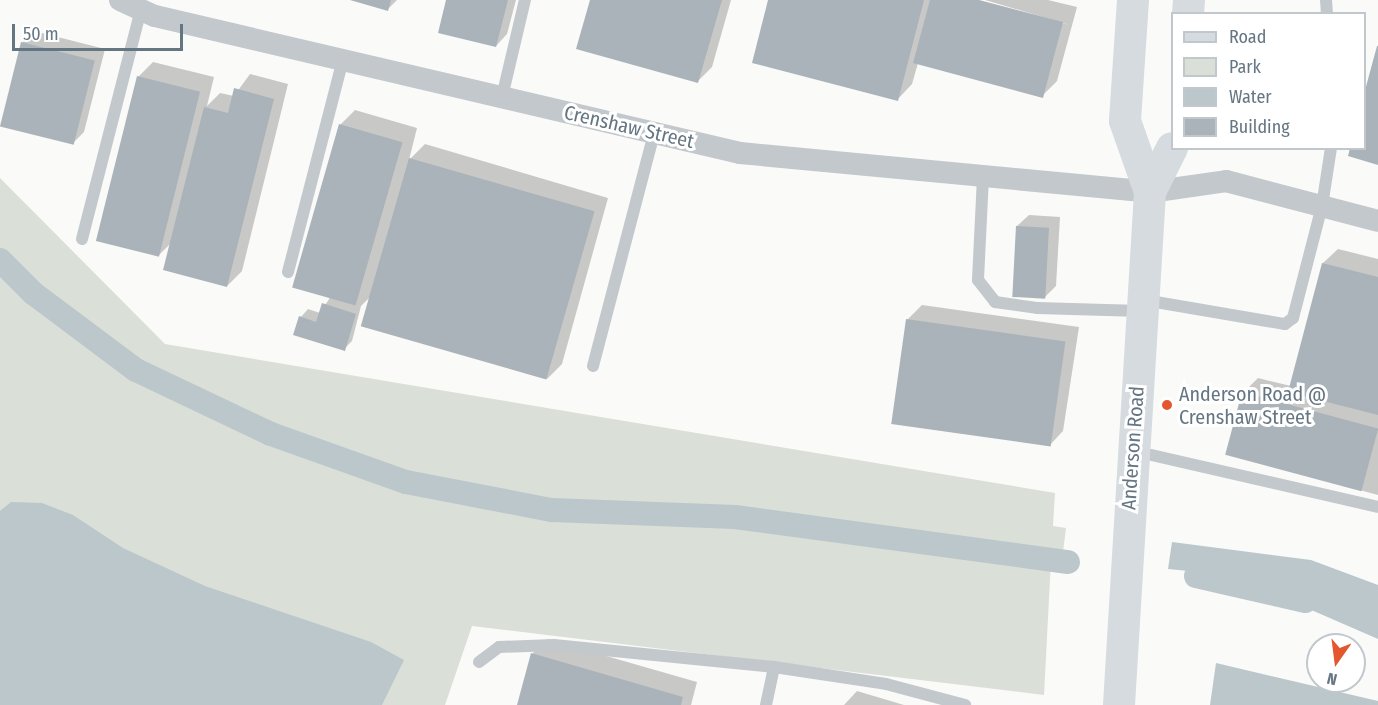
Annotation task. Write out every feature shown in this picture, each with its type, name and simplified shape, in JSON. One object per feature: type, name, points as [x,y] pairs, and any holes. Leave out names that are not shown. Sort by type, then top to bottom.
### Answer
[{"type":"main road","name":"Anderson Road","points":[[1119,705],[1150,192],[1125,121],[1133,0]]},
{"type":"main road","name":"Anderson Road","points":[[1150,192],[1172,150]]},
{"type":"street","name":"Crenshaw Street","points":[[120,0],[141,10],[343,60],[740,153],[1150,192],[1226,181],[1378,221]]},
{"type":"lane","points":[[502,97],[525,0]]},
{"type":"lane","points":[[82,239],[141,10]]},
{"type":"lane","points":[[288,272],[343,60]]},
{"type":"lane","points":[[593,366],[654,133]]},
{"type":"lane","points":[[983,177],[978,279],[995,302],[1037,308],[1143,305],[1285,324],[1293,318],[1322,206],[1331,150]]},
{"type":"lane","points":[[1133,451],[1378,507]]},
{"type":"lane","points":[[479,662],[499,647],[554,645],[774,667],[886,684],[965,705]]},
{"type":"lane","points":[[766,705],[774,667]]},
{"type":"green space","points":[[0,178],[165,344],[1055,493],[1053,526],[1066,528],[1062,560],[1051,560],[1044,695],[472,626],[445,705],[0,705]]},
{"type":"water","points":[[11,502],[42,503],[73,515],[123,548],[205,586],[371,642],[404,660],[382,705],[0,705],[0,511]]},
{"type":"water","points":[[1172,542],[1311,560],[1378,585],[1378,639],[1231,575],[1168,569]]},
{"type":"water","points":[[1216,663],[1306,684],[1306,693],[1344,693],[1378,701],[1378,705],[1210,705]]},
{"type":"building","points":[[350,0],[391,0],[388,11]]},
{"type":"building","points":[[446,0],[508,0],[496,47],[438,33]]},
{"type":"building","points":[[590,0],[722,0],[698,83],[576,49]]},
{"type":"building","points":[[768,0],[924,0],[898,101],[752,63]]},
{"type":"building","points":[[930,0],[979,0],[1063,22],[1043,98],[913,63]]},
{"type":"building","points":[[21,42],[95,60],[74,145],[0,126]]},
{"type":"building","points":[[1378,46],[1378,165],[1348,156],[1350,150],[1366,150],[1366,87]]},
{"type":"building","points":[[137,76],[200,92],[159,257],[96,241]]},
{"type":"building","points":[[234,88],[274,99],[227,287],[163,270],[204,107],[228,113]]},
{"type":"building","points":[[339,124],[402,142],[356,306],[292,287]]},
{"type":"building","points":[[409,158],[595,211],[546,379],[361,326]]},
{"type":"building","points":[[1016,226],[1049,228],[1045,299],[1012,297]]},
{"type":"building","points":[[1322,263],[1378,277],[1378,415],[1288,392]]},
{"type":"building","points":[[322,303],[356,314],[345,351],[293,335],[299,316],[316,322]]},
{"type":"building","points":[[906,319],[1065,341],[1051,446],[891,424]]},
{"type":"building","points":[[1242,392],[1378,428],[1361,491],[1225,455]]},
{"type":"building","points":[[531,653],[683,697],[681,705],[517,705]]},
{"type":"waterway","points":[[0,260],[33,293],[136,370],[271,434],[406,482],[552,510],[735,517],[1068,562]]},
{"type":"waterway","points":[[1196,576],[1305,601]]},
{"type":"place","name":"Anderson Road @ Crenshaw Street","points":[[1167,405]]}]
